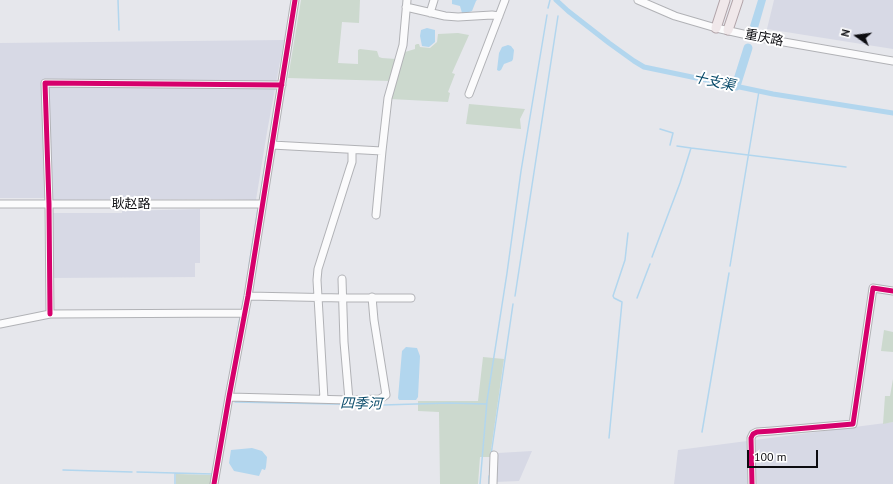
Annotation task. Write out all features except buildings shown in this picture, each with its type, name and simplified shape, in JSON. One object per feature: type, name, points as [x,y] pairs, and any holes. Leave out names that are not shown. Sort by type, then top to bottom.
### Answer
[{"type":"main road","points":[[716,28],[726,0]]},
{"type":"main road","points":[[728,30],[738,0]]},
{"type":"street","points":[[214,484],[245,314],[295,0]]},
{"type":"street","points":[[430,13],[434,0]]},
{"type":"street","points":[[469,94],[505,0]]},
{"type":"street","name":"重庆路","points":[[638,0],[675,16],[716,28],[761,38],[893,60]]},
{"type":"street","points":[[376,215],[388,98],[403,45],[406,4],[430,13],[450,17],[499,16]]},
{"type":"street","points":[[50,314],[49,204],[45,82],[282,85]]},
{"type":"street","points":[[272,145],[382,151]]},
{"type":"street","points":[[324,399],[317,280],[320,260],[352,162],[352,150]]},
{"type":"street","name":"耿赵路","points":[[0,204],[262,204]]},
{"type":"street","points":[[342,279],[344,342],[349,400]]},
{"type":"street","points":[[752,484],[751,438],[753,434],[772,430],[852,424],[873,288],[893,291]]},
{"type":"street","points":[[248,296],[411,298]]},
{"type":"street","points":[[229,397],[349,400],[380,399],[386,395],[374,320],[372,297]]},
{"type":"street","points":[[0,324],[50,314],[245,314]]},
{"type":"street","points":[[493,484],[494,455]]},
{"type":"shaded area","points":[[301,0],[360,0],[359,23],[342,22],[338,63],[358,64],[358,50],[360,49],[377,51],[379,57],[396,59],[390,81],[288,78]]},
{"type":"shaded area","points":[[774,0],[893,0],[893,49],[767,29]]},
{"type":"shaded area","points":[[458,33],[469,35],[452,73],[455,74],[448,92],[450,93],[448,102],[390,99],[405,52],[415,49],[415,45],[417,44],[419,44],[420,47],[430,48],[437,42],[438,34]]},
{"type":"shaded area","points":[[284,40],[256,200],[53,200],[47,79],[42,80],[45,198],[0,198],[0,43]]},
{"type":"shaded area","points":[[469,104],[525,109],[520,119],[521,129],[466,124]]},
{"type":"shaded area","points":[[200,209],[200,263],[195,263],[195,277],[53,278],[53,213],[122,213],[122,211]]},
{"type":"shaded area","points":[[884,330],[893,332],[893,352],[881,351]]},
{"type":"shaded area","points":[[483,357],[504,359],[490,457],[480,457],[478,484],[440,484],[439,412],[418,411],[418,401],[478,401]]},
{"type":"shaded area","points":[[893,379],[893,422],[883,424],[885,396],[890,396]]},
{"type":"shaded area","points":[[893,422],[893,484],[674,484],[678,450]]},
{"type":"shaded area","points":[[532,451],[519,481],[495,482],[498,453]]},
{"type":"shaded area","points":[[176,474],[213,475],[211,484],[176,484]]},
{"type":"water","points":[[452,0],[477,0],[472,11],[462,13],[460,6],[452,4]]},
{"type":"water","points":[[758,0],[766,0],[758,28],[754,30],[750,26]]},
{"type":"water","points":[[427,28],[435,30],[435,42],[429,47],[422,46],[420,36],[421,30]]},
{"type":"water","points":[[508,45],[514,50],[513,59],[512,61],[504,64],[499,71],[497,70],[499,53],[502,47]]},
{"type":"water","points":[[406,347],[417,348],[420,356],[418,397],[416,400],[399,400],[398,398],[402,351]]},
{"type":"water","points":[[252,448],[262,451],[267,457],[265,470],[262,469],[259,476],[234,471],[229,463],[231,450]]},
{"type":"waterway","points":[[118,0],[119,30]]},
{"type":"waterway","points":[[548,8],[550,0]]},
{"type":"waterway","name":"十支渠","points":[[556,0],[609,43],[644,67],[773,94],[893,113]]},
{"type":"waterway","points":[[480,484],[487,401],[521,171],[547,15]]},
{"type":"waterway","points":[[515,296],[558,16]]},
{"type":"waterway","points":[[736,86],[748,48]]},
{"type":"waterway","points":[[730,266],[759,91]]},
{"type":"waterway","points":[[660,129],[673,133],[670,145]]},
{"type":"waterway","points":[[268,150],[271,130]]},
{"type":"waterway","points":[[652,257],[680,183],[691,148],[677,146]]},
{"type":"waterway","points":[[691,148],[846,167]]},
{"type":"waterway","points":[[260,200],[266,157]]},
{"type":"waterway","points":[[249,266],[258,208]]},
{"type":"waterway","points":[[609,438],[622,302],[613,296],[625,260],[628,233]]},
{"type":"waterway","points":[[637,298],[650,264]]},
{"type":"waterway","points":[[702,432],[729,273]]},
{"type":"waterway","points":[[242,309],[245,293]]},
{"type":"waterway","points":[[491,455],[513,304]]},
{"type":"waterway","points":[[237,334],[240,318]]},
{"type":"waterway","name":"四季河","points":[[235,402],[383,405],[448,403],[486,404]]},
{"type":"waterway","points":[[63,470],[132,472]]},
{"type":"waterway","points":[[137,472],[213,474]]},
{"type":"waterway","points":[[175,474],[175,484]]},
{"type":"waterway","points":[[489,476],[489,484]]},
{"type":"cycle path","points":[[214,484],[248,296],[295,0]]},
{"type":"cycle path","points":[[50,314],[49,204],[45,83],[282,85]]},
{"type":"cycle path","points":[[752,484],[751,438],[753,434],[757,432],[853,424],[873,288],[893,291]]}]
